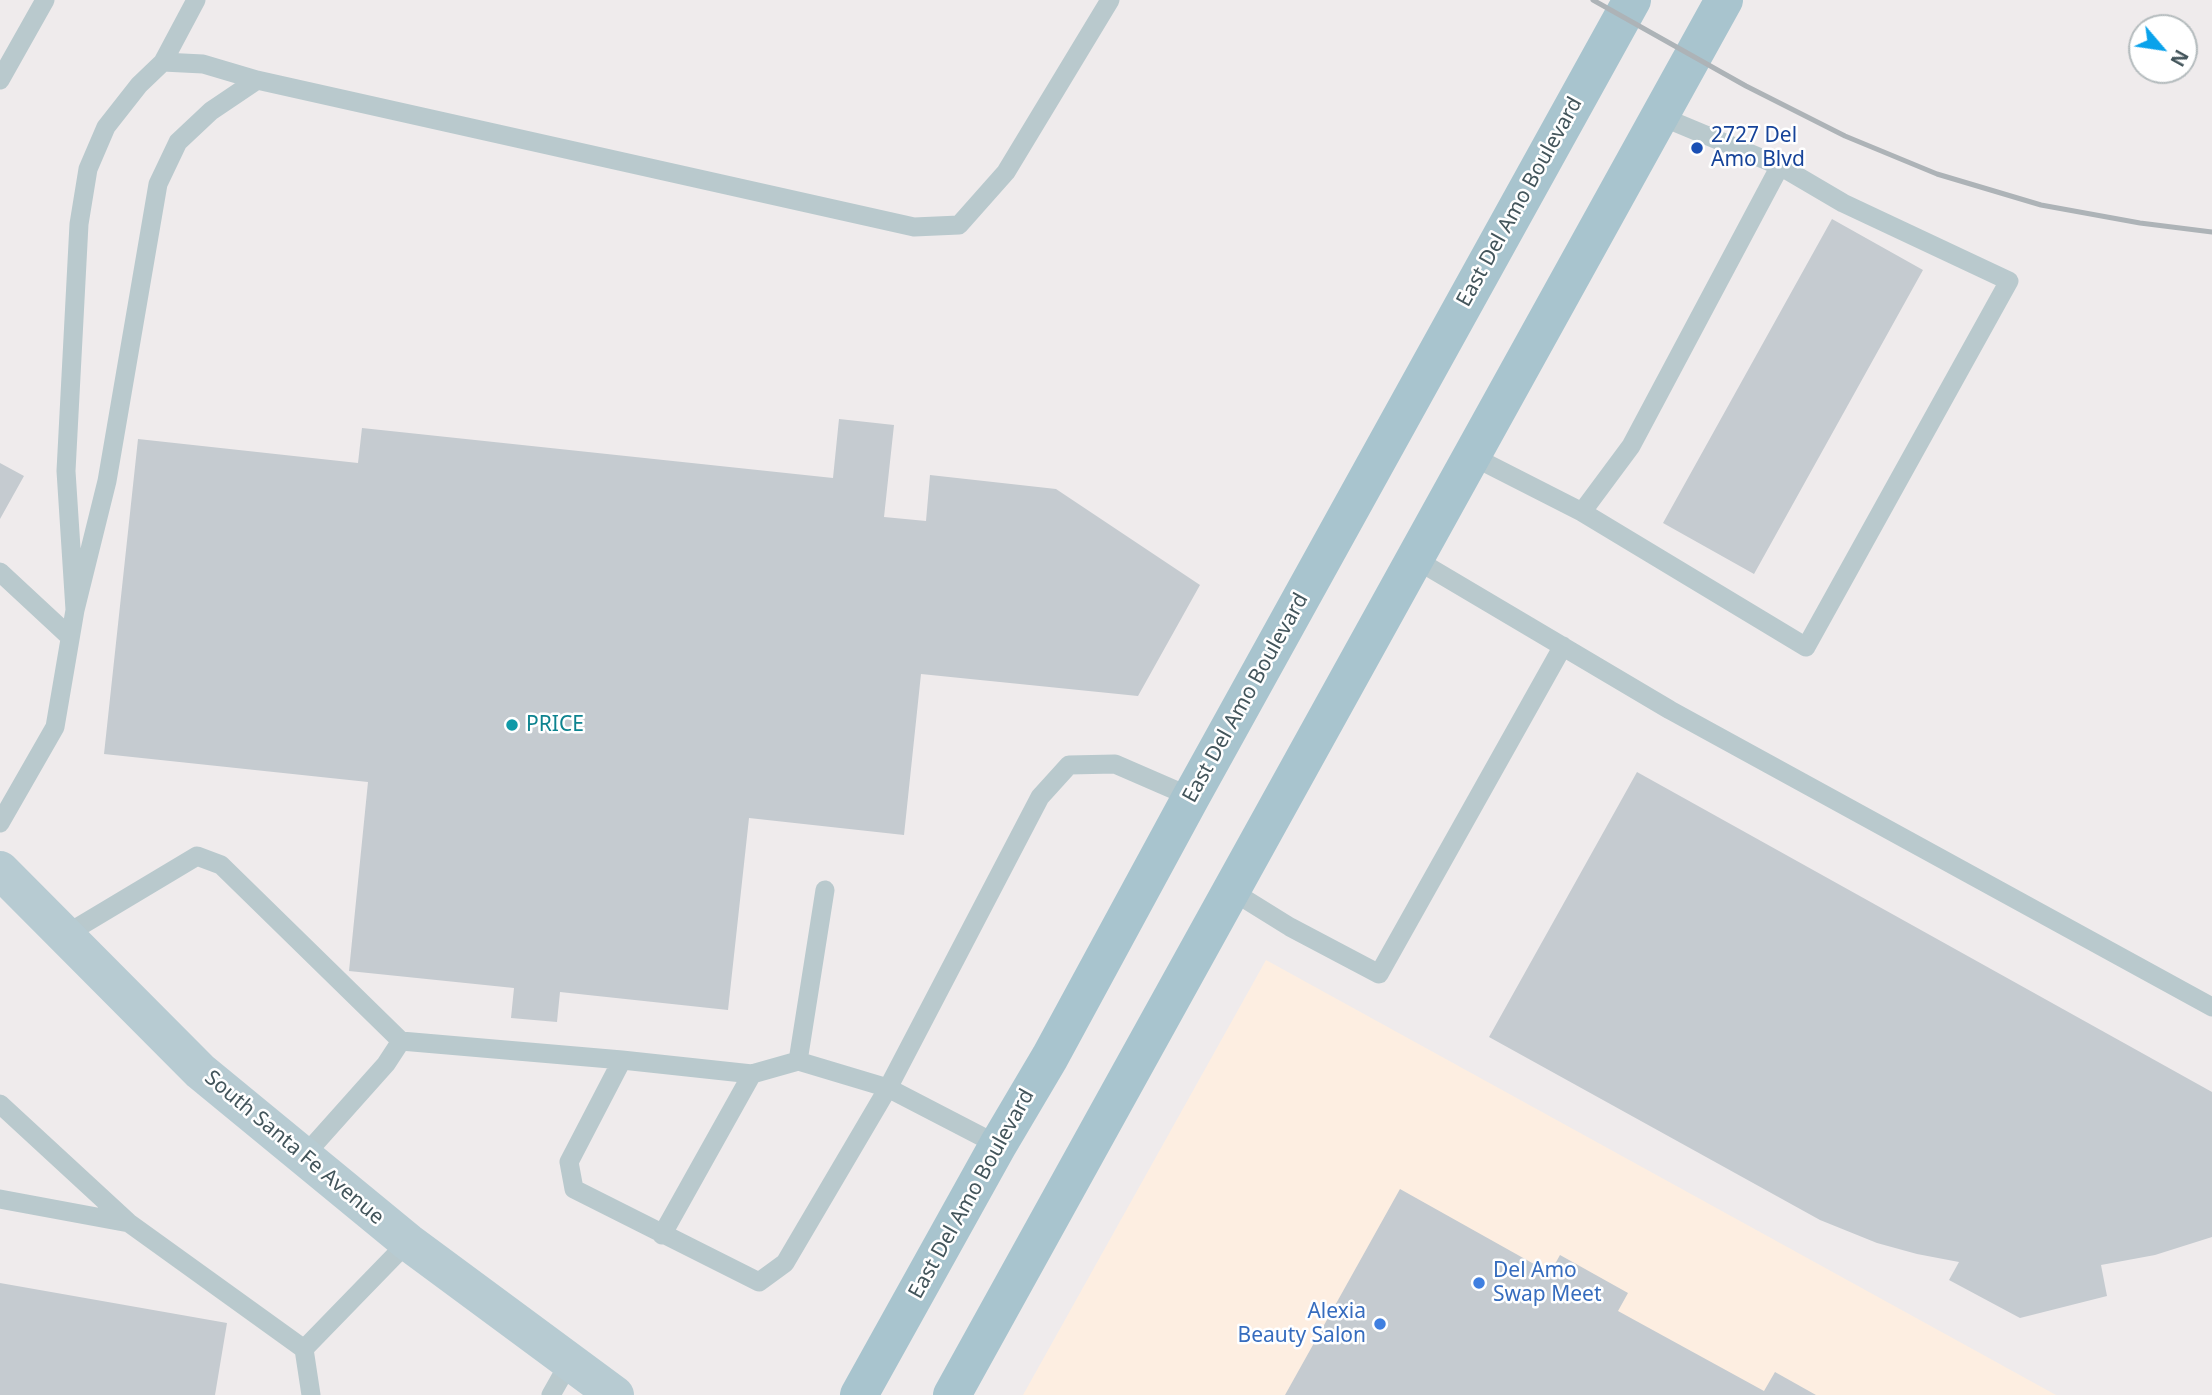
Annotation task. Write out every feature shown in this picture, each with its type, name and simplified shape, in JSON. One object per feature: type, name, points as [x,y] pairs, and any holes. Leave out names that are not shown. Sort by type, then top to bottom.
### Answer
[{"type":"main road","name":"East Del Amo Boulevard","points":[[859,1395],[1050,1057],[1632,0]]},
{"type":"main road","points":[[952,1395],[1724,0]]},
{"type":"main road","name":"South Santa Fe Avenue","points":[[0,870],[201,1071],[408,1242],[560,1379],[615,1395]]},
{"type":"lane","points":[[0,80],[45,0]]},
{"type":"lane","points":[[75,610],[66,471],[79,224],[88,169],[106,127],[139,85],[163,62],[196,0]]},
{"type":"lane","points":[[163,62],[203,64],[257,80],[914,227],[960,225],[1006,172],[1110,0]]},
{"type":"lane","points":[[0,823],[55,727],[75,610],[107,481],[158,184],[178,142],[211,111],[257,80]]},
{"type":"lane","points":[[1472,456],[1582,512],[1806,647],[2009,281],[1843,203],[1780,166],[1660,117]]},
{"type":"lane","points":[[1582,512],[1631,446],[1780,166]]},
{"type":"lane","points":[[1415,559],[1670,710],[2212,1007]]},
{"type":"lane","points":[[0,572],[70,637]]},
{"type":"lane","points":[[1232,891],[1290,927],[1379,974],[1563,646]]},
{"type":"lane","points":[[622,1059],[569,1162],[573,1189],[759,1282],[785,1263],[888,1088],[1040,797],[1069,765],[1115,764],[1191,797]]},
{"type":"lane","points":[[65,935],[197,856],[221,865],[401,1041],[622,1059],[752,1074],[798,1061],[888,1088],[998,1145]]},
{"type":"lane","points":[[798,1061],[825,890]]},
{"type":"lane","points":[[303,1157],[386,1064],[401,1041]]},
{"type":"lane","points":[[662,1235],[752,1074]]},
{"type":"lane","points":[[0,1104],[129,1223],[304,1349],[311,1395]]},
{"type":"lane","points":[[0,1199],[129,1223]]},
{"type":"lane","points":[[304,1349],[408,1242]]},
{"type":"shaded area","points":[[1266,960],[2056,1395],[1023,1395]]},
{"type":"building","points":[[1832,219],[1923,270],[1754,574],[1663,523]]},
{"type":"building","name":"PRICE","points":[[839,419],[894,425],[884,517],[926,521],[930,475],[1056,489],[1200,585],[1138,696],[921,674],[904,835],[749,818],[728,1010],[560,992],[557,1022],[511,1018],[514,988],[349,971],[368,782],[104,754],[138,439],[358,463],[362,428],[833,478]]},
{"type":"building","points":[[0,463],[24,476],[0,519]]},
{"type":"building","points":[[1637,772],[2212,1092],[2212,1237],[2155,1255],[2101,1265],[2107,1296],[2020,1318],[1949,1280],[1959,1262],[1877,1243],[1820,1220],[1489,1037]]},
{"type":"building","name":"Del Amo Swap Meet","points":[[1400,1189],[1550,1273],[1560,1255],[1628,1293],[1618,1311],[1764,1391],[1775,1372],[1816,1395],[1285,1395]]},
{"type":"building","points":[[0,1283],[227,1323],[215,1395],[0,1395]]},
{"type":"railway","points":[[1593,0],[1746,86],[1845,136],[1937,174],[2041,205],[2140,223],[2212,232]]},
{"type":"place","name":"2727 Del Amo Blvd","points":[[1697,148]]},
{"type":"place","name":"PRICE","points":[[512,725]]},
{"type":"place","name":"Del Amo Swap Meet","points":[[1479,1283]]},
{"type":"place","name":"Alexia Beauty Salon","points":[[1380,1324]]}]
